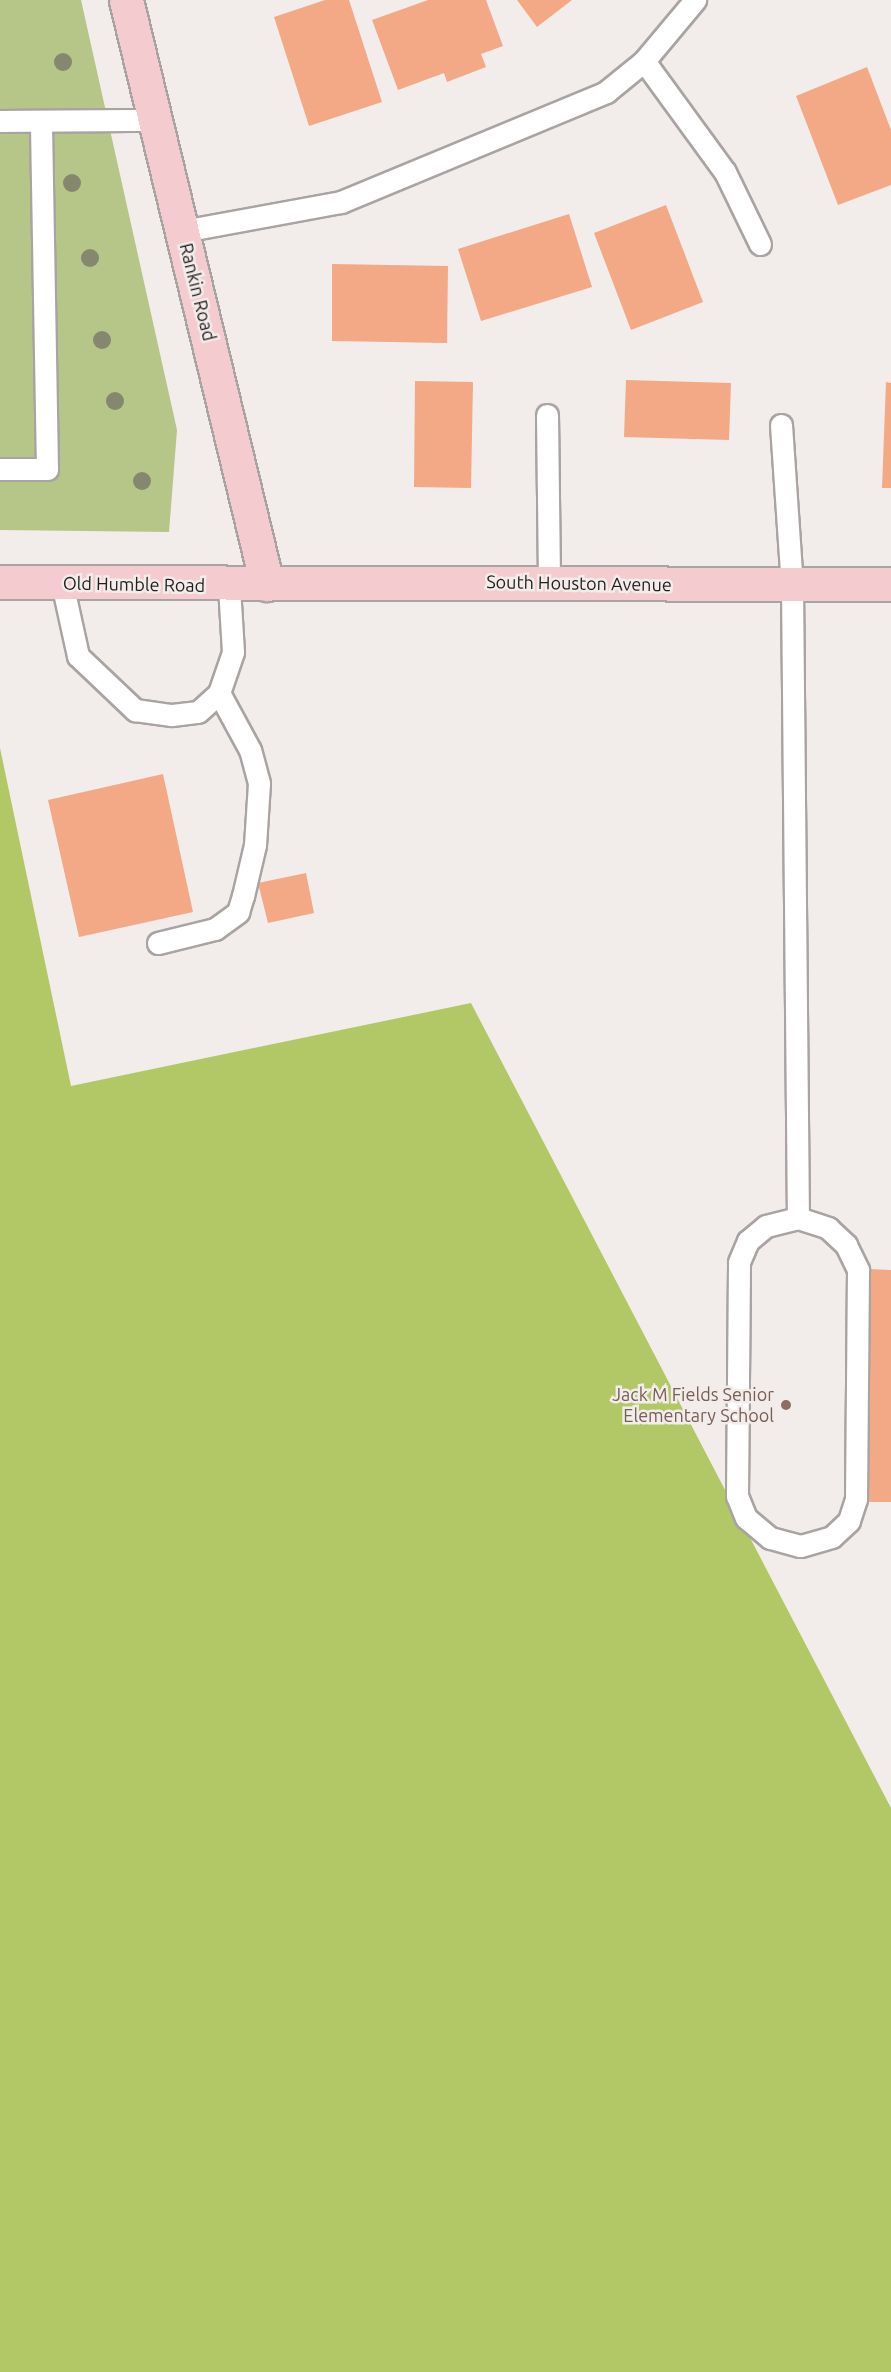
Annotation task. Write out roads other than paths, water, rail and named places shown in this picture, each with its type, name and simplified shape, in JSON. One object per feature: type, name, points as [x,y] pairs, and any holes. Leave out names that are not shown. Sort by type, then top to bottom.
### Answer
[{"type":"main road","name":"Rankin Road","points":[[126,0],[267,584]]},
{"type":"main road","name":"South Houston Avenue","points":[[267,584],[363,581],[891,584]]},
{"type":"main road","name":"Old Humble Road","points":[[0,582],[229,586],[267,584]]},
{"type":"lane","points":[[183,231],[341,202],[606,92],[644,61],[695,0]]},
{"type":"lane","points":[[644,61],[725,172],[760,244]]},
{"type":"lane","points":[[0,121],[154,120]]},
{"type":"lane","points":[[0,469],[47,468],[41,121]]},
{"type":"lane","points":[[547,415],[549,583]]},
{"type":"lane","points":[[781,425],[792,585],[798,1218]]},
{"type":"lane","points":[[62,583],[78,656],[106,687],[135,710],[172,715],[198,712],[219,693],[233,652],[229,586]]},
{"type":"lane","points":[[158,943],[215,929],[238,912],[243,896],[255,845],[259,783],[250,750],[219,693]]},
{"type":"lane","points":[[798,1218],[828,1228],[846,1245],[858,1270],[856,1499],[849,1521],[832,1537],[800,1546],[770,1538],[746,1518],[737,1496],[739,1262],[748,1241],[766,1226],[798,1218]]},
{"type":"place","name":"Jack M Fields Senior Elementary School","points":[[786,1405]]}]
